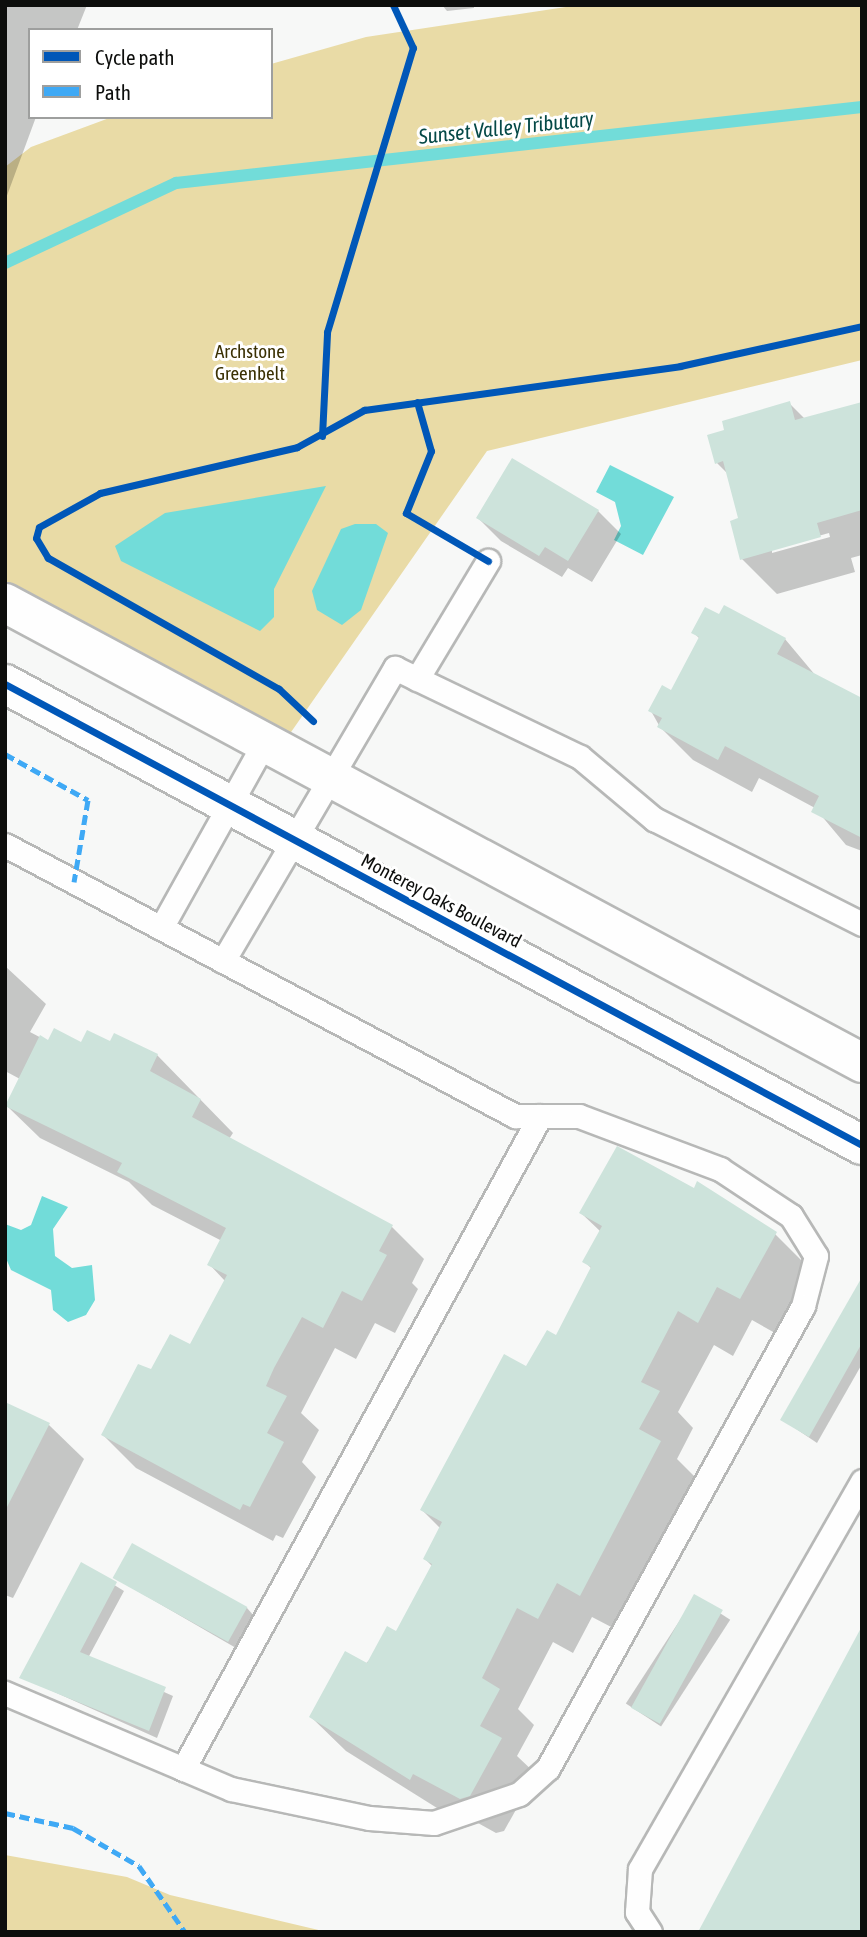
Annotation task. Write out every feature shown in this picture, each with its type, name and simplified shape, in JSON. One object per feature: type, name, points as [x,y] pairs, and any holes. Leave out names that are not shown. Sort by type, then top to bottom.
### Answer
[{"type":"street","points":[[5,603],[862,1063]]},
{"type":"street","name":"Monterey Oaks Boulevard","points":[[5,684],[862,1145]]},
{"type":"lane","points":[[417,679],[488,561]]},
{"type":"lane","points":[[223,961],[334,778],[395,668],[580,758],[654,819],[862,924]]},
{"type":"lane","points":[[161,928],[265,741]]},
{"type":"lane","points":[[5,845],[515,1116],[579,1116],[720,1168],[790,1216],[816,1256],[803,1306],[548,1768],[519,1794],[434,1823],[369,1818],[231,1789],[5,1693]]},
{"type":"lane","points":[[183,1769],[540,1116]]},
{"type":"lane","points":[[650,1932],[637,1912],[640,1869],[862,1481]]},
{"type":"green space","name":"Archstone Greenbelt","points":[[579,5],[862,5],[862,360],[487,451],[289,735],[5,581],[5,167],[31,147],[107,119],[273,119],[273,63],[366,37]]},
{"type":"green space","points":[[5,1855],[127,1877],[170,1895],[327,1932],[5,1932]]},
{"type":"water","points":[[610,465],[674,497],[643,555],[614,540],[621,526],[615,502],[596,492]]},
{"type":"water","points":[[326,486],[274,589],[274,617],[260,631],[121,561],[115,546],[165,513]]},
{"type":"water","points":[[355,524],[376,524],[388,533],[361,610],[342,625],[317,610],[312,591],[341,529]]},
{"type":"water","points":[[42,1196],[68,1207],[53,1229],[55,1256],[72,1268],[92,1265],[95,1300],[86,1315],[68,1322],[53,1310],[51,1290],[11,1270],[5,1256],[5,1224],[21,1230],[31,1225]]},
{"type":"building","points":[[790,401],[795,420],[862,402],[862,510],[817,523],[821,537],[740,560],[730,521],[738,518],[723,461],[715,464],[707,435],[724,430],[722,421]]},
{"type":"building","points":[[512,458],[599,510],[568,561],[545,547],[539,556],[476,518]]},
{"type":"building","points":[[724,605],[786,638],[777,654],[862,698],[862,838],[811,812],[819,796],[725,746],[718,760],[657,727],[662,718],[648,711],[662,685],[671,690],[699,637],[691,633],[705,607],[719,614]]},
{"type":"building","points":[[54,1028],[81,1042],[87,1030],[110,1041],[114,1033],[158,1054],[150,1071],[201,1099],[192,1117],[393,1225],[379,1251],[387,1255],[362,1301],[342,1291],[323,1328],[302,1317],[274,1368],[266,1386],[287,1396],[267,1433],[284,1442],[250,1507],[243,1504],[240,1510],[101,1435],[138,1364],[151,1369],[170,1334],[190,1344],[227,1275],[207,1265],[226,1228],[117,1172],[122,1163],[5,1106],[40,1035],[48,1040]]},
{"type":"building","points":[[617,1146],[694,1188],[697,1181],[777,1232],[740,1299],[717,1287],[698,1323],[678,1311],[641,1382],[660,1391],[639,1429],[661,1441],[580,1596],[557,1583],[538,1619],[517,1608],[482,1678],[500,1689],[480,1726],[502,1738],[470,1796],[460,1799],[413,1774],[410,1780],[309,1717],[345,1651],[367,1663],[387,1626],[396,1631],[432,1564],[423,1559],[442,1522],[420,1510],[504,1354],[526,1366],[547,1330],[556,1335],[591,1267],[582,1262],[602,1226],[579,1213]]},
{"type":"building","points":[[862,1277],[862,1343],[809,1437],[780,1420]]},
{"type":"building","points":[[5,1402],[50,1423],[5,1511]]},
{"type":"building","points":[[132,1543],[247,1607],[228,1642],[113,1578]]},
{"type":"building","points":[[81,1562],[117,1582],[80,1652],[166,1687],[149,1731],[19,1678]]},
{"type":"building","points":[[694,1594],[723,1610],[660,1724],[631,1708]]},
{"type":"building","points":[[862,1626],[862,1932],[698,1932]]},
{"type":"waterway","name":"Sunset Valley Tributary","points":[[5,263],[176,183],[862,107]]},
{"type":"marked path","points":[[5,754],[88,800],[74,882]]},
{"type":"marked path","points":[[5,1813],[73,1828],[139,1866],[185,1932]]},
{"type":"cycle path","points":[[322,436],[327,332],[413,48],[393,5]]},
{"type":"cycle path","points":[[313,721],[279,689],[48,558],[36,538],[39,527],[100,493],[297,447],[364,410],[680,366],[862,326]]},
{"type":"cycle path","points":[[417,402],[431,451],[406,513],[488,561]]},
{"type":"cycle path","points":[[5,684],[862,1145]]}]
